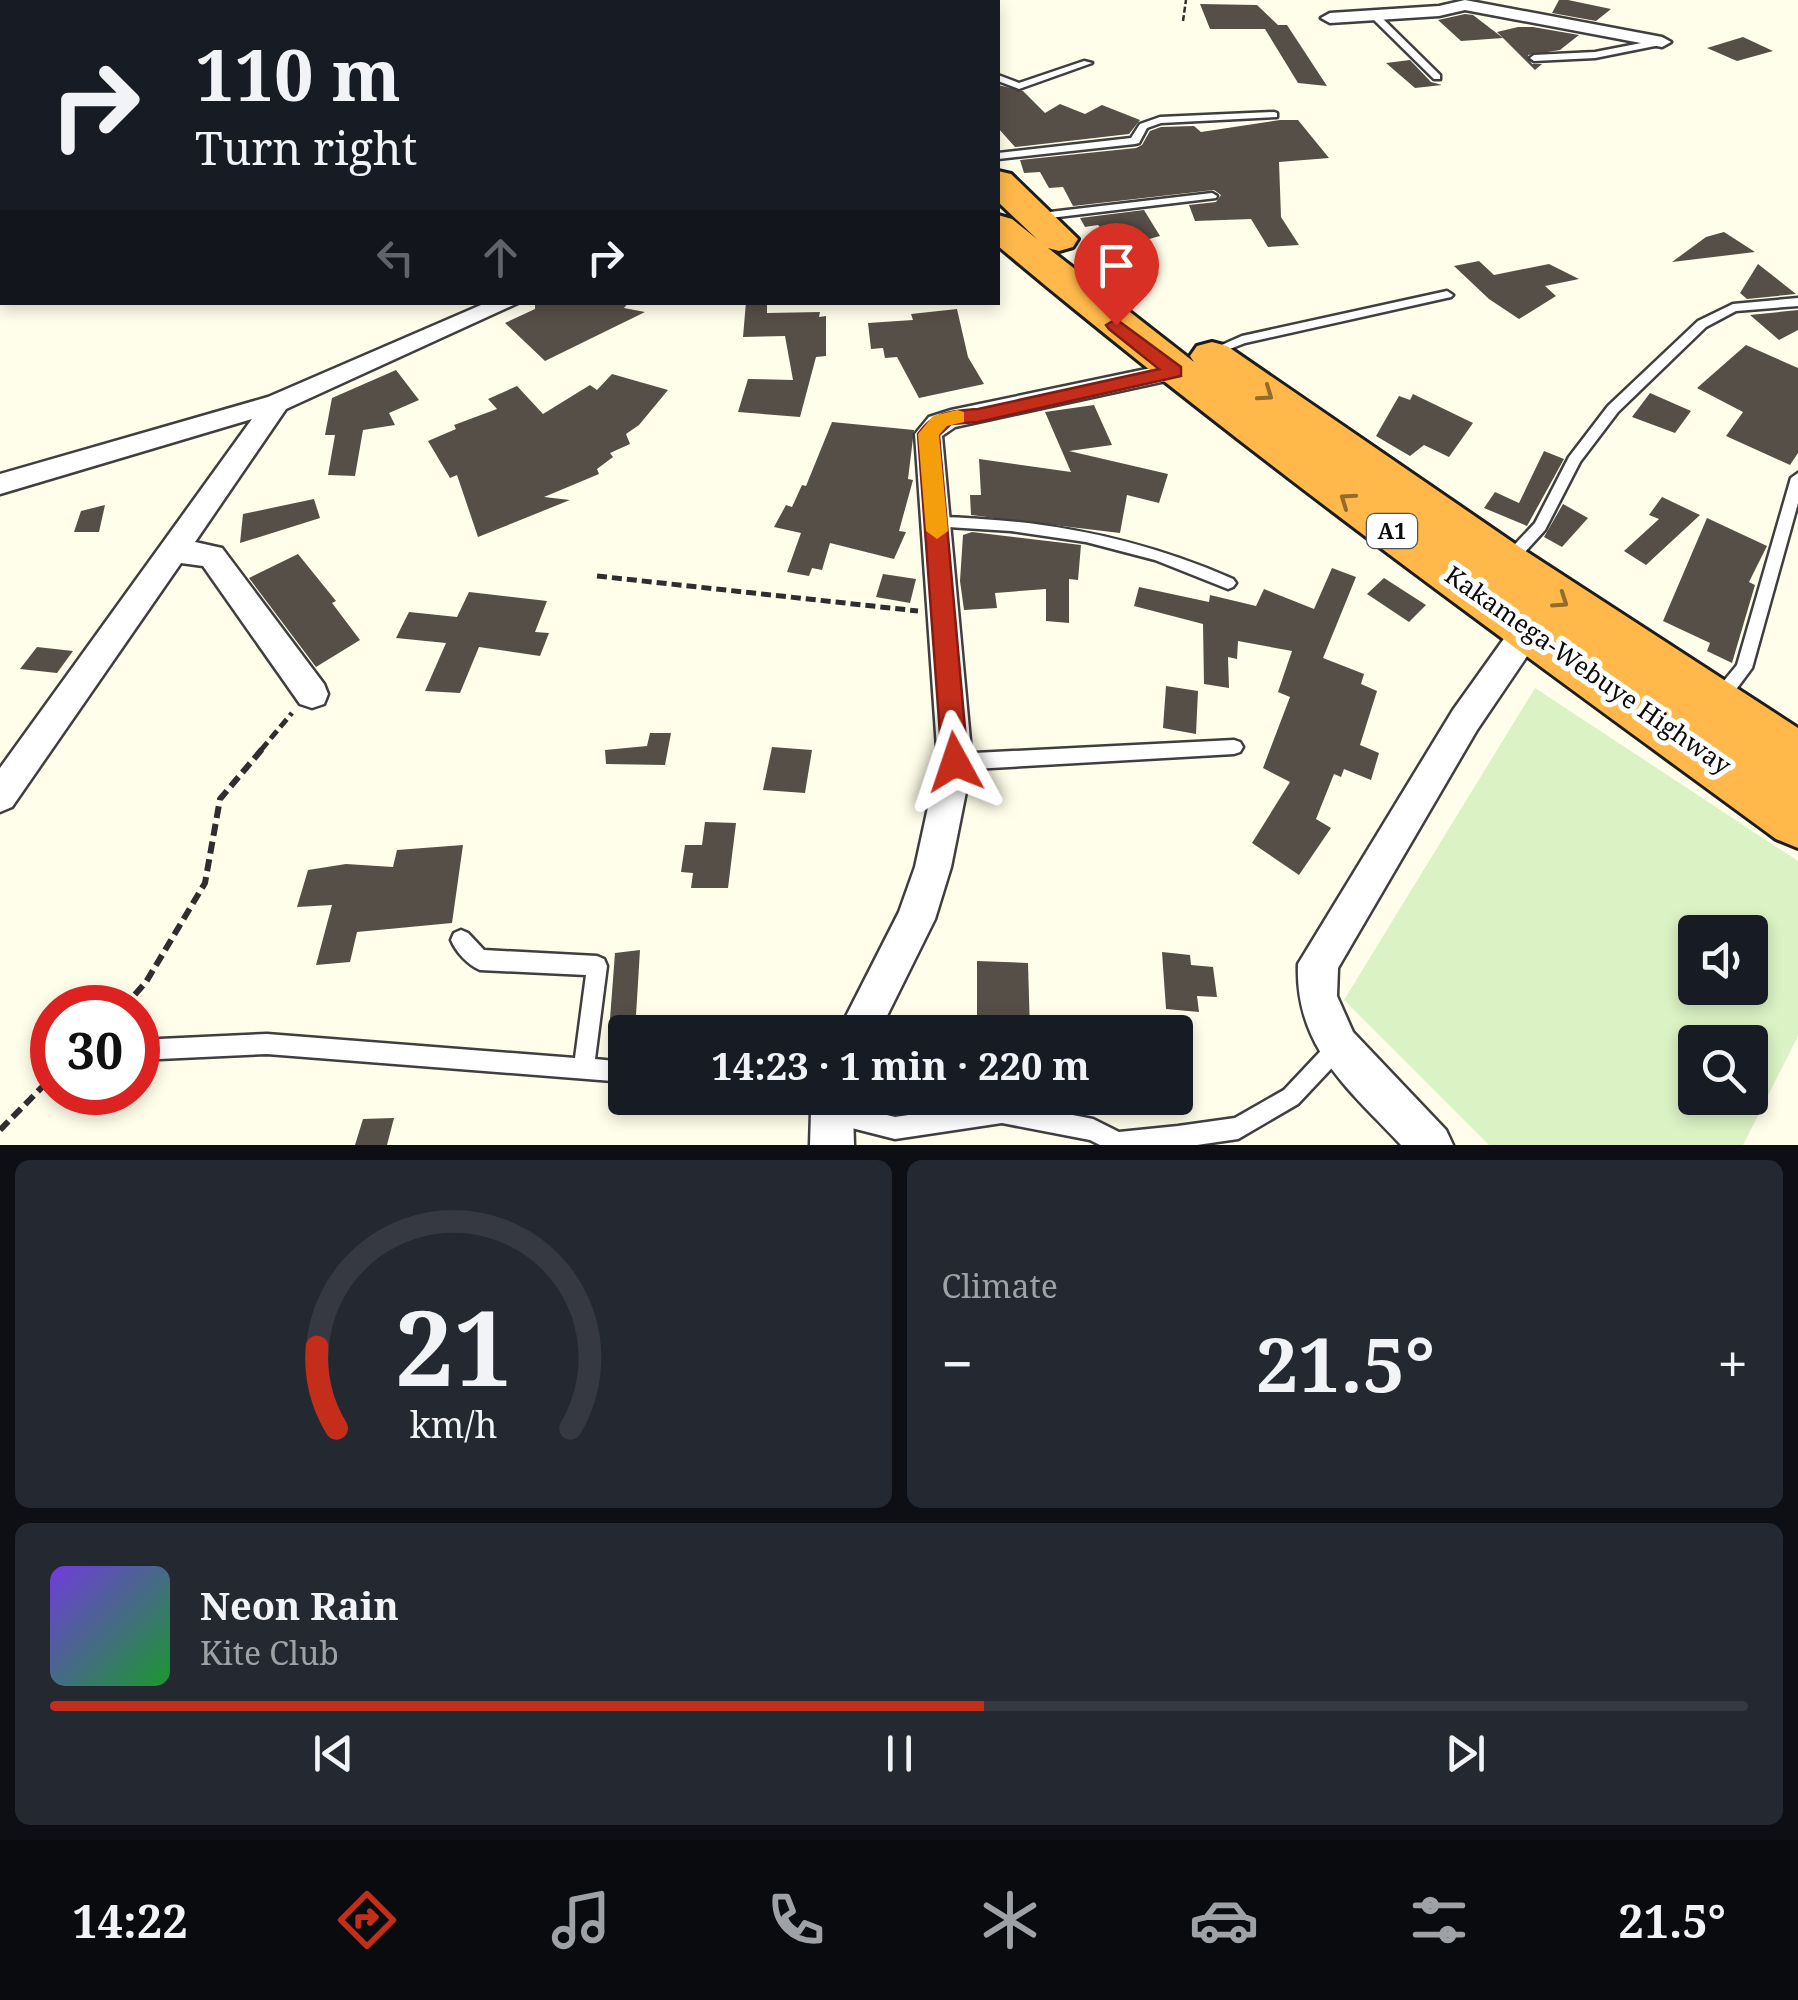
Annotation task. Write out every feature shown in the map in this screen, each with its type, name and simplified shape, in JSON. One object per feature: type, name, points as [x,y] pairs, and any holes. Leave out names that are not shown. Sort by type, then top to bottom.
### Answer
[{"type":"highway","name":"Kakamega-Webuye Highway","points":[[1000,187],[1015,222],[1192,363],[1530,628],[1798,820]]},
{"type":"highway","name":"Kakamega-Webuye Highway","points":[[1192,363],[1506,564],[1798,760]]},
{"type":"street","points":[[1330,18],[1440,11],[1461,3],[1662,42]]},
{"type":"street","points":[[0,484],[277,403],[501,305]]},
{"type":"street","points":[[867,1015],[916,919],[933,867],[955,762],[928,434],[940,421],[1192,363]]},
{"type":"street","points":[[0,796],[277,403]]},
{"type":"street","points":[[176,551],[212,556],[312,694]]},
{"type":"street","points":[[1431,1145],[1338,1047],[1317,997],[1318,964],[1465,720],[1530,628]]},
{"type":"lane","points":[[1374,15],[1437,78]]},
{"type":"lane","points":[[1534,58],[1595,54],[1662,42]]},
{"type":"lane","points":[[1000,79],[1019,86],[1087,62]]},
{"type":"lane","points":[[1000,156],[1135,141],[1144,126],[1160,120],[1274,114]]},
{"type":"lane","points":[[1015,222],[1212,196]]},
{"type":"lane","points":[[1192,363],[1242,340],[1447,294]]},
{"type":"lane","points":[[1506,564],[1540,526],[1574,460],[1613,409],[1702,324],[1733,308],[1798,302]]},
{"type":"lane","points":[[1716,704],[1744,668],[1798,478]]},
{"type":"lane","points":[[937,522],[1042,531],[1146,550],[1178,559],[1228,583]]},
{"type":"lane","points":[[955,762],[1234,747]]},
{"type":"lane","points":[[461,940],[480,960],[597,966],[584,1067]]},
{"type":"lane","points":[[160,1049],[267,1044],[608,1070]]},
{"type":"lane","points":[[1017,1115],[1094,1130],[1118,1142],[1238,1128],[1292,1097],[1338,1047]]},
{"type":"lane","points":[[836,1115],[896,1128],[982,1115]]},
{"type":"path","points":[[1183,21],[1186,0]]},
{"type":"path","points":[[597,576],[941,612]]},
{"type":"path","points":[[143,985],[205,884],[220,799],[272,734],[312,694]]},
{"type":"path","points":[[0,1130],[30,1100]]},
{"type":"green space","points":[[1535,688],[1798,861],[1798,1036],[1768,1095],[1768,1025],[1678,1025],[1678,1115],[1758,1115],[1743,1145],[1489,1145],[1344,1000]]},
{"type":"building","points":[[1559,0],[1611,9],[1596,21],[1552,13]]},
{"type":"building","points":[[1200,4],[1257,5],[1278,25],[1287,25],[1327,86],[1298,83],[1265,29],[1210,29]]},
{"type":"building","points":[[1473,15],[1503,38],[1461,41],[1438,20]]},
{"type":"building","points":[[1518,27],[1579,35],[1560,50],[1528,55],[1532,64],[1542,64],[1535,70],[1497,32]]},
{"type":"building","points":[[1743,37],[1773,51],[1737,61],[1707,48]]},
{"type":"building","points":[[1410,60],[1431,82],[1442,85],[1415,88],[1386,63]]},
{"type":"building","points":[[1000,85],[1023,91],[1045,113],[1060,104],[1085,114],[1102,105],[1140,120],[1129,134],[1015,147],[1000,130]]},
{"type":"building","points":[[1298,120],[1329,158],[1279,162],[1281,217],[1299,245],[1268,247],[1251,219],[1195,221],[1189,205],[1216,202],[1221,195],[1214,190],[1073,206],[1063,187],[1049,188],[1040,172],[1024,173],[1020,160],[1136,148],[1150,131],[1161,127],[1194,126],[1201,132]]},
{"type":"building","points":[[1144,210],[1160,236],[1120,247],[1098,225],[1085,227],[1080,218]]},
{"type":"building","points":[[1724,232],[1755,252],[1672,262],[1706,237]]},
{"type":"building","points":[[1479,261],[1494,275],[1549,264],[1579,279],[1545,286],[1556,296],[1519,319],[1489,299],[1454,266]]},
{"type":"building","points":[[1758,264],[1796,294],[1747,299],[1740,293]]},
{"type":"building","points":[[535,305],[626,305],[624,308],[645,312],[545,361],[505,323],[535,309]]},
{"type":"building","points":[[746,305],[767,305],[767,313],[820,312],[819,317],[826,316],[826,356],[816,357],[800,417],[738,412],[748,379],[793,380],[785,336],[743,337]]},
{"type":"building","points":[[957,309],[968,357],[984,384],[919,398],[897,357],[885,358],[883,348],[871,349],[868,323],[913,320],[911,314]]},
{"type":"building","points":[[1798,310],[1798,330],[1779,340],[1750,315]]},
{"type":"building","points":[[1746,345],[1798,368],[1798,453],[1790,465],[1726,436],[1743,412],[1697,388]]},
{"type":"building","points":[[396,370],[419,400],[389,413],[395,425],[363,430],[355,476],[328,475],[335,435],[325,435],[332,398]]},
{"type":"building","points":[[612,374],[668,390],[639,425],[626,434],[630,444],[610,453],[613,457],[597,469],[599,474],[544,497],[570,500],[478,537],[457,475],[450,478],[428,441],[456,429],[454,425],[497,409],[488,399],[517,386],[543,414],[590,385],[597,390]]},
{"type":"building","points":[[1650,393],[1691,411],[1675,433],[1632,417]]},
{"type":"building","points":[[1413,394],[1473,423],[1449,457],[1424,445],[1410,456],[1376,436],[1399,396],[1410,400]]},
{"type":"building","points":[[1094,405],[1112,445],[1069,451],[1168,474],[1159,503],[1127,495],[1120,533],[971,515],[970,495],[981,495],[979,459],[1071,472],[1045,412]]},
{"type":"building","points":[[832,422],[914,430],[908,479],[913,480],[899,531],[906,532],[894,559],[830,543],[822,570],[812,568],[809,576],[787,572],[801,533],[774,527],[786,505],[792,507],[802,485],[806,486]]},
{"type":"building","points":[[1544,451],[1564,459],[1527,526],[1484,508],[1495,492],[1519,503]]},
{"type":"building","points":[[1662,497],[1700,515],[1646,565],[1624,551],[1659,519],[1649,515]]},
{"type":"building","points":[[314,499],[320,518],[240,543],[243,514]]},
{"type":"building","points":[[1563,504],[1588,518],[1562,547],[1544,537]]},
{"type":"building","points":[[105,505],[99,532],[74,532],[81,511]]},
{"type":"building","points":[[1707,518],[1767,546],[1749,582],[1755,585],[1732,663],[1707,651],[1710,643],[1663,621]]},
{"type":"building","points":[[972,532],[1081,545],[1078,580],[1069,579],[1069,623],[1046,621],[1046,589],[995,593],[997,608],[964,610],[960,581],[963,535]]},
{"type":"building","points":[[298,554],[336,601],[332,603],[360,640],[316,667],[249,578]]},
{"type":"building","points":[[1332,568],[1356,577],[1323,658],[1364,674],[1361,684],[1377,691],[1360,745],[1379,753],[1371,780],[1344,769],[1341,777],[1334,774],[1316,819],[1331,828],[1299,875],[1252,843],[1290,782],[1263,768],[1290,697],[1278,692],[1292,651],[1238,641],[1237,659],[1228,657],[1229,688],[1204,684],[1203,624],[1134,606],[1139,587],[1209,602],[1210,595],[1256,606],[1264,589],[1314,609]]},
{"type":"building","points":[[883,574],[916,579],[910,603],[876,597]]},
{"type":"building","points":[[1384,578],[1426,605],[1409,622],[1367,594]]},
{"type":"building","points":[[469,592],[547,601],[535,632],[549,633],[540,656],[479,647],[460,693],[425,691],[446,643],[396,638],[409,612],[457,617]]},
{"type":"building","points":[[37,647],[73,651],[57,673],[20,669]]},
{"type":"building","points":[[1166,686],[1198,691],[1196,734],[1163,728]]},
{"type":"building","points":[[650,733],[671,733],[665,765],[606,764],[605,750],[647,746]]},
{"type":"building","points":[[772,747],[812,750],[805,793],[763,790]]},
{"type":"building","points":[[705,822],[736,823],[728,888],[691,888],[693,873],[681,872],[685,845],[702,845]]},
{"type":"building","points":[[463,845],[452,923],[357,932],[350,962],[316,965],[332,905],[297,907],[308,870],[346,864],[393,867],[397,850]]},
{"type":"building","points":[[640,950],[636,1015],[610,1015],[615,953]]},
{"type":"building","points":[[1162,952],[1190,955],[1191,965],[1213,967],[1217,997],[1197,996],[1199,1012],[1166,1009]]},
{"type":"building","points":[[977,961],[1028,963],[1030,1015],[977,1015]]},
{"type":"building","points":[[394,1118],[387,1145],[355,1145],[363,1119]]},
{"type":"slow traffic","points":[[937,531],[928,434],[940,421],[957,417]]},
{"type":"route","points":[[955,762],[928,434],[940,421],[950,418],[1174,371],[1116,325]]}]
